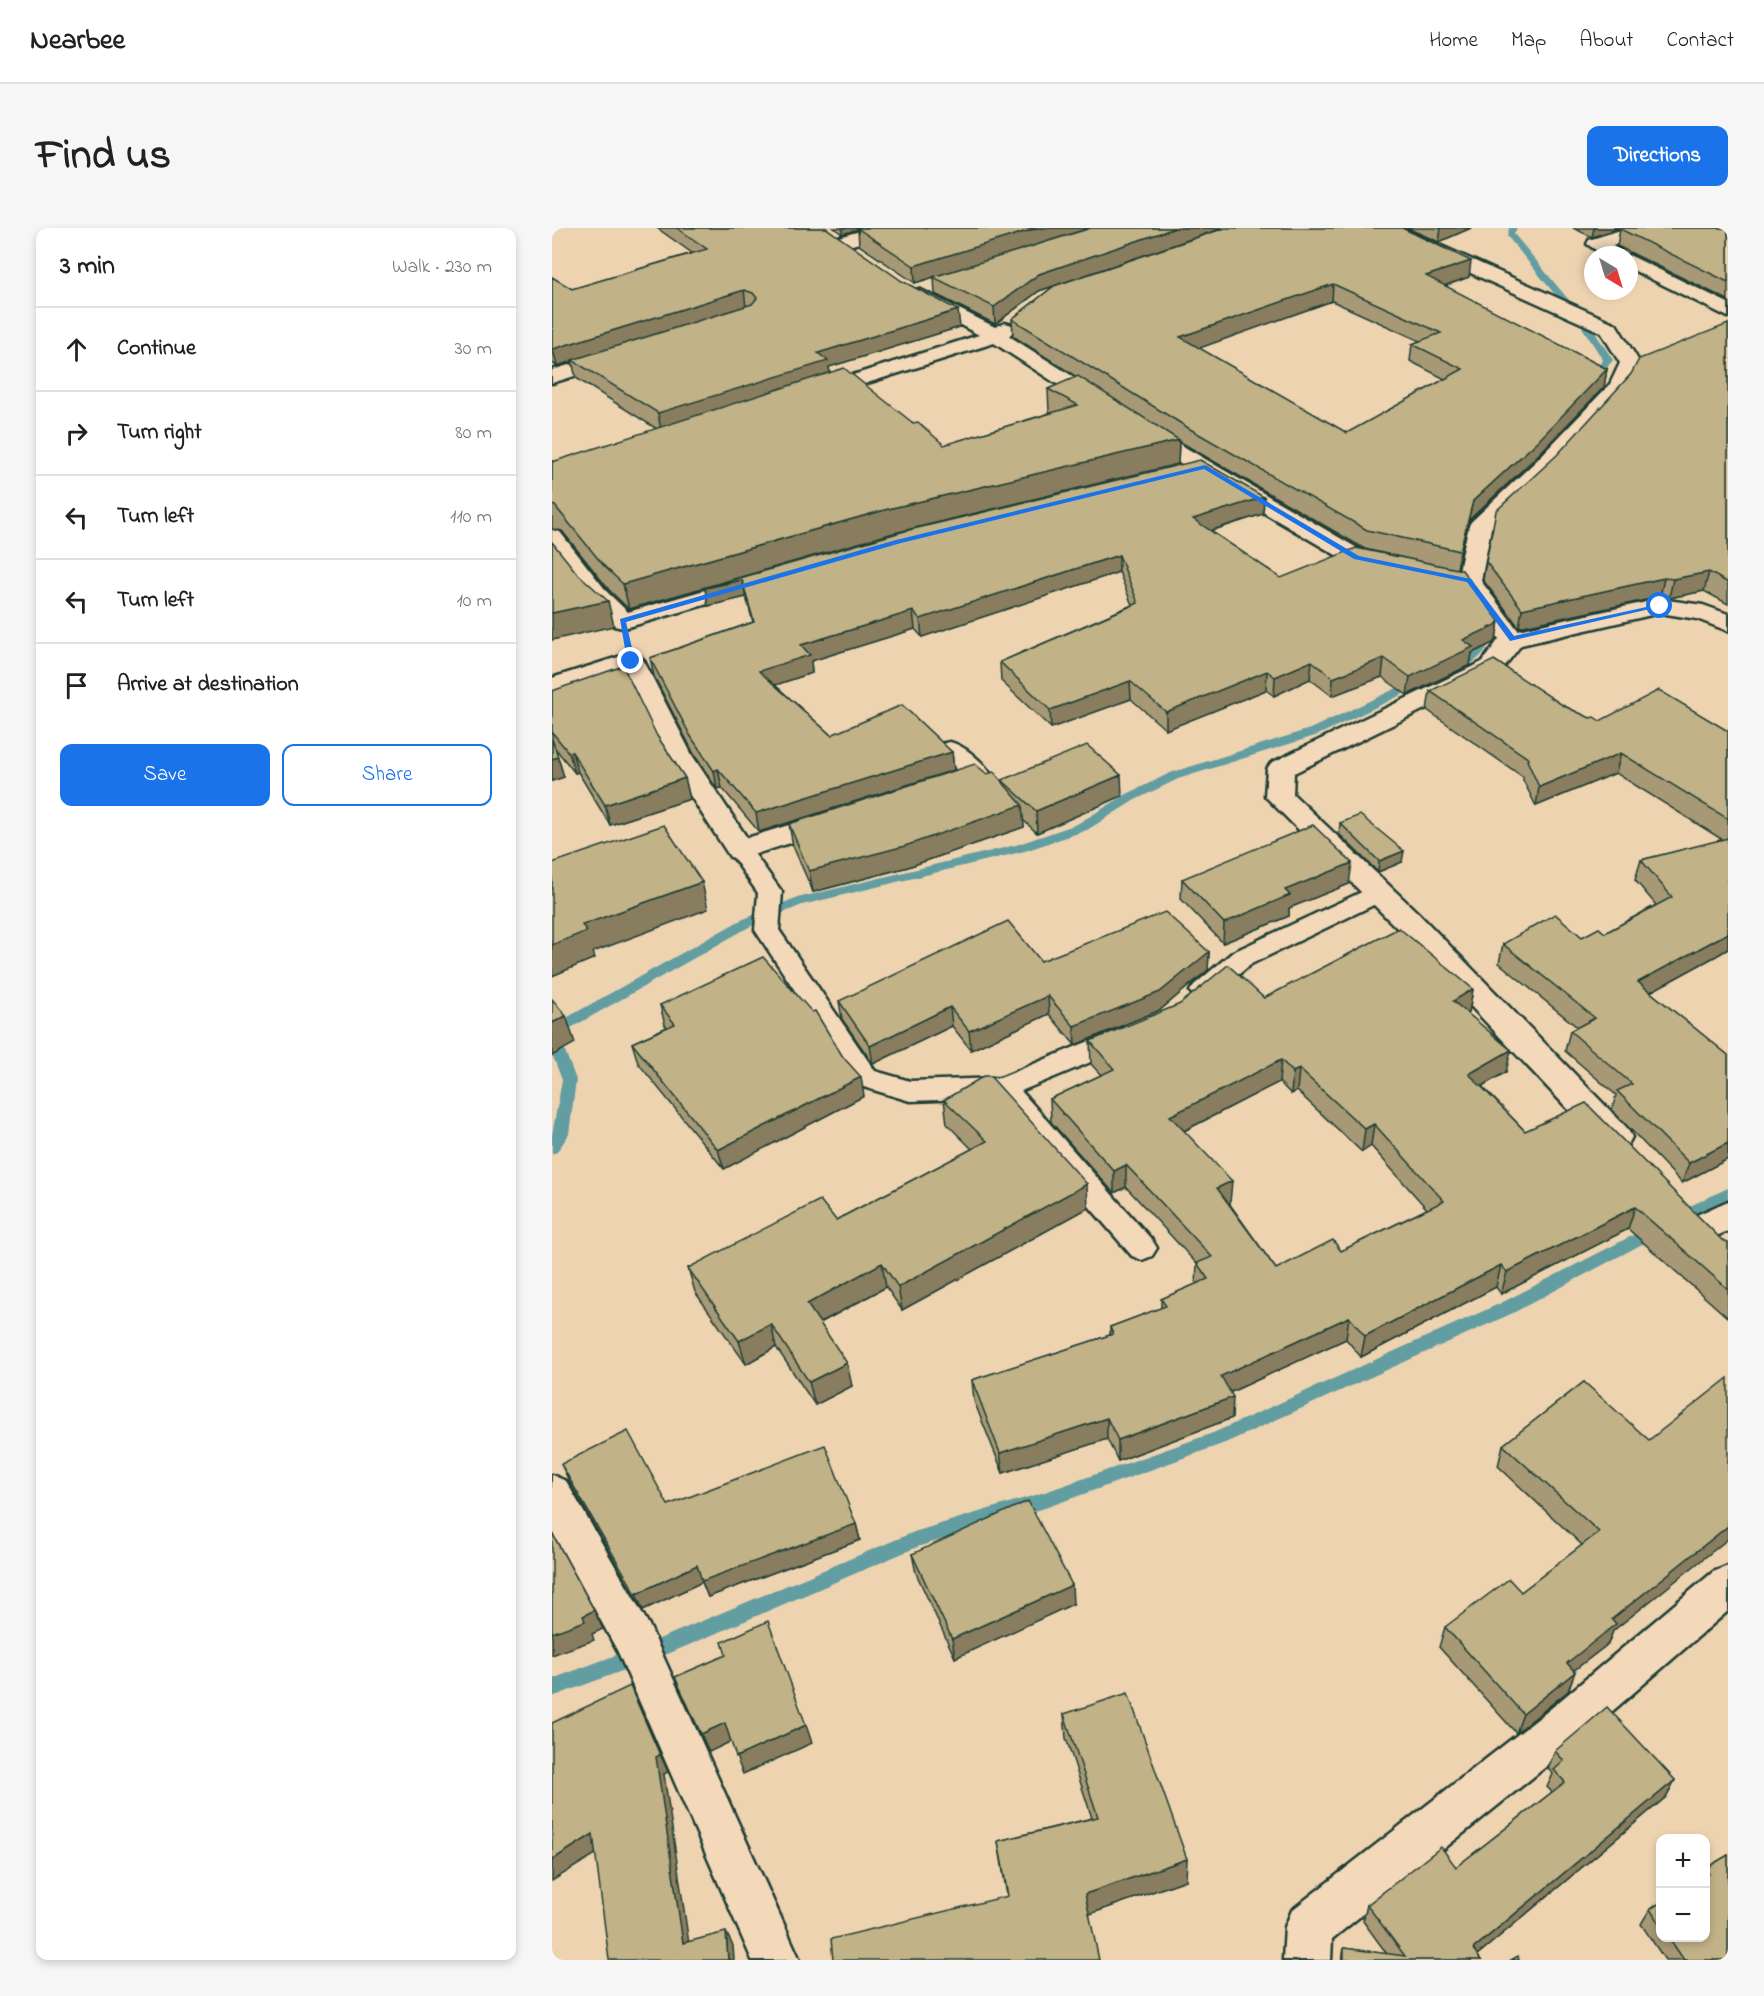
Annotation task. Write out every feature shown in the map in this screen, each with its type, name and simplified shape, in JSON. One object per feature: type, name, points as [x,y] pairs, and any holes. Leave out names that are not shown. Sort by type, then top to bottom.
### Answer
[{"type":"street","points":[[860,255],[834,238],[891,228]]},
{"type":"street","points":[[1386,228],[1609,328],[1630,363],[1619,386],[1544,466],[1480,526],[1458,578],[1512,639]]},
{"type":"street","points":[[1600,246],[1596,244],[1646,228]]},
{"type":"street","points":[[1638,265],[1723,304]]},
{"type":"street","points":[[935,285],[908,289],[996,336],[1205,467],[1356,557],[1413,569]]},
{"type":"street","points":[[797,399],[996,336],[1015,319]]},
{"type":"street","points":[[552,377],[639,350]]},
{"type":"street","points":[[1171,476],[1205,467]]},
{"type":"street","points":[[552,537],[599,598],[622,621],[631,661],[678,755],[740,850],[864,810]]},
{"type":"street","points":[[622,621],[772,578]]},
{"type":"street","points":[[1637,1160],[1379,892],[1279,796],[1281,769],[1491,667],[1512,639],[1660,606],[1703,612],[1728,624]]},
{"type":"street","points":[[552,687],[631,661]]},
{"type":"street","points":[[920,792],[977,774],[950,750]]},
{"type":"street","points":[[1678,1203],[1715,1221],[1728,1250]]},
{"type":"street","points":[[552,1492],[641,1655],[776,1960]]},
{"type":"street","points":[[1306,1960],[1309,1928],[1564,1725],[1728,1585]]},
{"type":"lane","points":[[740,850],[770,892],[767,930],[866,1078],[910,1092],[1003,1088],[1149,1027]]},
{"type":"lane","points":[[1188,1003],[1242,958],[1379,892]]},
{"type":"lane","points":[[1003,1088],[1142,1248]]},
{"type":"building","points":[[677,228],[826,228],[902,281],[958,310],[818,353],[828,361],[658,413],[572,360],[752,304],[757,298],[753,293],[744,290],[553,349],[552,277],[572,289],[707,249]]},
{"type":"building","points":[[857,228],[1037,228],[914,266]]},
{"type":"building","points":[[1091,228],[1175,228],[1039,274],[994,307],[933,277]]},
{"type":"building","points":[[1225,228],[1402,228],[1471,261],[1426,276],[1607,369],[1538,441],[1473,501],[1460,551],[1367,530],[1190,429],[1012,319],[1054,286]],"holes":[[[1333,284],[1441,333],[1412,344],[1463,369],[1347,433],[1180,337]]]},
{"type":"building","points":[[1728,228],[1728,282],[1620,229]]},
{"type":"building","points":[[1728,324],[1728,583],[1709,572],[1673,579],[1664,578],[1522,609],[1486,562],[1496,511],[1557,455],[1631,374],[1639,359]]},
{"type":"building","points":[[844,368],[913,423],[918,422],[944,445],[1078,405],[1048,389],[1078,376],[1179,440],[888,509],[623,584],[604,566],[552,505],[552,462]]},
{"type":"building","points":[[1200,460],[1264,497],[1193,519],[1281,578],[1356,548],[1462,570],[1499,621],[1496,625],[1463,640],[1473,647],[1410,677],[1384,658],[1333,678],[1312,661],[1275,677],[1267,671],[1166,712],[1130,681],[1050,710],[1000,662],[1138,603],[1119,555],[920,619],[913,611],[801,645],[810,655],[759,671],[831,735],[902,705],[952,752],[756,813],[718,769],[714,771],[690,735],[650,658],[754,622],[742,580],[705,588],[905,531]]},
{"type":"building","points":[[552,542],[576,572],[608,601],[552,613]]},
{"type":"building","points":[[1494,660],[1564,706],[1590,718],[1594,717],[1600,721],[1659,690],[1728,731],[1728,819],[1621,753],[1539,787],[1527,760],[1529,759],[1430,691]]},
{"type":"building","points":[[623,666],[657,736],[685,778],[605,805],[572,752],[569,753],[552,732],[552,691]]},
{"type":"building","points":[[552,739],[558,757],[552,759]]},
{"type":"building","points":[[1087,745],[1121,775],[1036,811],[1002,780]]},
{"type":"building","points":[[975,764],[987,774],[994,772],[1022,805],[905,846],[809,871],[789,824]]},
{"type":"building","points":[[1360,815],[1404,851],[1379,861],[1340,823]]},
{"type":"building","points":[[664,825],[702,882],[582,925],[587,931],[552,945],[552,863]]},
{"type":"building","points":[[1313,825],[1352,863],[1285,890],[1290,895],[1224,923],[1182,879]]},
{"type":"building","points":[[1728,838],[1728,933],[1638,982],[1728,1055],[1728,1143],[1689,1163],[1617,1091],[1632,1084],[1570,1031],[1595,1018],[1503,944],[1555,914],[1582,937],[1599,928],[1605,933],[1672,897],[1641,860]]},
{"type":"building","points":[[1165,912],[1209,952],[1160,992],[1074,1026],[1048,996],[969,1031],[950,1007],[870,1046],[839,1001],[1008,921],[1041,961]]},
{"type":"building","points":[[1399,928],[1473,989],[1453,1001],[1511,1050],[1469,1074],[1525,1131],[1586,1103],[1722,1240],[1728,1242],[1728,1289],[1635,1207],[1507,1272],[1501,1265],[1365,1336],[1349,1317],[1221,1376],[1233,1397],[1118,1440],[1107,1418],[1000,1453],[972,1380],[1113,1334],[1110,1327],[1166,1306],[1161,1299],[1208,1279],[1197,1263],[1212,1257],[1126,1165],[1114,1171],[1050,1099],[1114,1069],[1090,1041],[1180,1004],[1228,965],[1264,998]],"holes":[[[1281,1060],[1293,1072],[1299,1069],[1365,1129],[1374,1124],[1444,1201],[1341,1251],[1333,1240],[1276,1269],[1217,1188],[1232,1181],[1170,1116]]]},
{"type":"building","points":[[763,957],[812,1012],[815,1011],[843,1057],[861,1077],[718,1150],[632,1043],[675,1024],[660,1005]]},
{"type":"building","points":[[552,999],[566,1016],[552,1023]]},
{"type":"building","points":[[984,1076],[990,1076],[1087,1184],[898,1287],[882,1263],[807,1304],[847,1363],[809,1382],[771,1324],[739,1341],[688,1268],[820,1200],[836,1220],[987,1141],[944,1100]]},
{"type":"building","points":[[1728,1378],[1728,1526],[1612,1619],[1616,1624],[1567,1663],[1575,1672],[1523,1714],[1445,1627],[1509,1579],[1521,1592],[1599,1532],[1503,1445],[1584,1382],[1649,1440]]},
{"type":"building","points":[[628,1431],[668,1505],[825,1445],[856,1524],[702,1581],[697,1565],[636,1594],[561,1464]]},
{"type":"building","points":[[1028,1501],[1072,1585],[952,1639],[912,1554]]},
{"type":"building","points":[[552,1533],[594,1610],[583,1616],[585,1621],[552,1633]]},
{"type":"building","points":[[768,1621],[806,1725],[736,1757],[725,1723],[701,1734],[675,1677],[726,1655],[722,1642]]},
{"type":"building","points":[[630,1686],[660,1755],[656,1757],[683,1943],[726,1932],[728,1960],[609,1960],[593,1834],[552,1860],[552,1723]]},
{"type":"building","points":[[1128,1693],[1187,1859],[1085,1894],[1099,1960],[833,1960],[831,1939],[1008,1896],[998,1841],[1098,1817],[1064,1714]]},
{"type":"building","points":[[1607,1707],[1675,1780],[1473,1949],[1481,1960],[1344,1960],[1344,1948],[1405,1956],[1367,1905],[1441,1847],[1456,1867],[1565,1782],[1554,1770],[1564,1761],[1555,1751]]},
{"type":"building","points":[[1728,1855],[1728,1960],[1684,1960],[1672,1942],[1710,1942],[1710,1866]]},
{"type":"building","points":[[1656,1905],[1656,1919],[1650,1909]]},
{"type":"waterway","points":[[1513,228],[1510,234],[1570,307]]},
{"type":"waterway","points":[[1587,327],[1608,360],[1591,381]]},
{"type":"waterway","points":[[1454,666],[1482,649],[1485,644],[1486,631]]},
{"type":"waterway","points":[[552,1148],[561,1134],[569,1080],[555,1043],[564,1026],[744,924],[798,902],[1020,848],[1082,827],[1131,797],[1174,776],[1314,732],[1418,682]]},
{"type":"waterway","points":[[1677,1219],[1728,1194]]},
{"type":"waterway","points":[[552,1688],[663,1647],[914,1540],[1045,1500],[1219,1438],[1507,1308],[1655,1230]]},
{"type":"route","points":[[631,661],[622,621],[899,541],[1205,467],[1356,557],[1469,581],[1512,639],[1660,606]]}]
